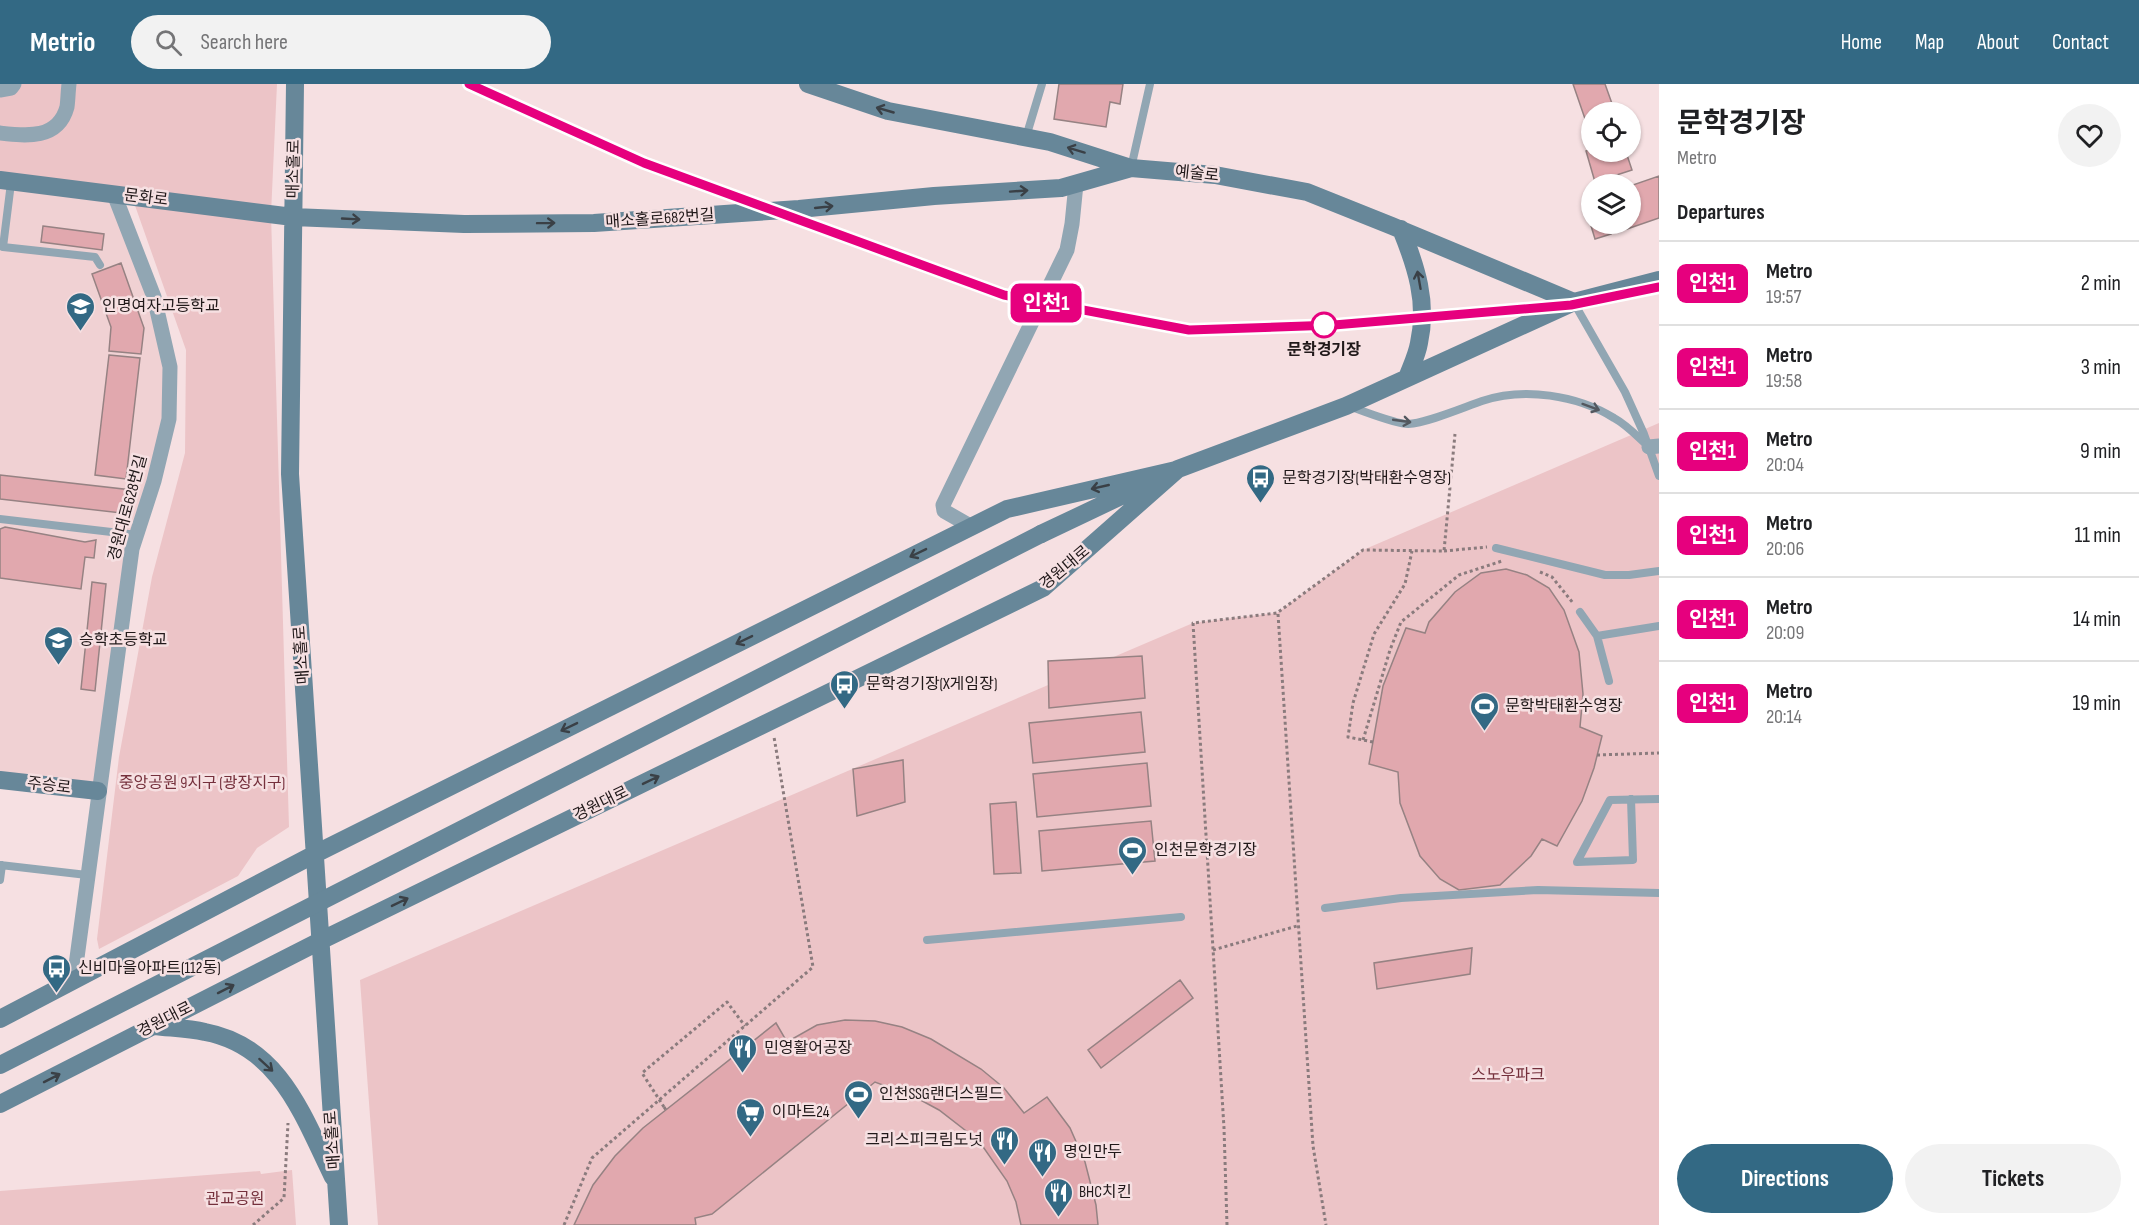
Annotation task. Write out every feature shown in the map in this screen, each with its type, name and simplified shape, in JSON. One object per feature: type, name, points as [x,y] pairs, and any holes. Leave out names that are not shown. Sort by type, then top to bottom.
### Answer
[{"type":"main road","name":"매소홀로","points":[[295,84],[290,474],[339,1225]]},
{"type":"main road","name":"예술로","points":[[808,84],[888,111],[1050,142],[1131,168],[1215,175],[1306,192],[1574,303]]},
{"type":"main road","name":"매소홀로682번길","points":[[293,217],[464,224],[594,223],[1061,188],[1131,168]]},
{"type":"main road","name":"문화로","points":[[6,181],[293,217]]},
{"type":"main road","points":[[1401,230],[1416,266],[1422,310],[1419,345],[1407,378]]},
{"type":"main road","name":"경원대로","points":[[0,1065],[1041,534],[1178,469],[1346,406],[1574,303],[1659,280]]},
{"type":"main road","name":"경원대로","points":[[0,1018],[315,854],[1007,509],[1178,469]]},
{"type":"main road","name":"경원대로","points":[[0,1104],[320,941],[1043,588],[1178,469]]},
{"type":"main road","name":"주승로","points":[[0,780],[98,791]]},
{"type":"main road","points":[[154,1026],[206,1032],[241,1045],[268,1065],[293,1095],[336,1185]]},
{"type":"street","points":[[0,90],[11,88],[14,84]]},
{"type":"street","points":[[0,133],[31,136],[54,129],[66,109],[69,84]]},
{"type":"street","points":[[972,527],[944,511],[943,505],[1067,250],[1076,184]]},
{"type":"street","name":"경원대로628번길","points":[[74,980],[132,549],[154,481],[169,420],[170,368],[154,297],[114,194]]},
{"type":"lane","points":[[1026,138],[1042,84]]},
{"type":"lane","points":[[1131,168],[1150,84]]},
{"type":"lane","points":[[6,181],[1,247],[95,257],[100,265]]},
{"type":"lane","points":[[1574,303],[1654,446],[1659,476]]},
{"type":"lane","points":[[1346,406],[1407,424],[1492,398],[1528,394],[1550,396],[1597,408],[1654,446]]},
{"type":"lane","points":[[0,519],[137,535]]},
{"type":"lane","points":[[1496,548],[1605,575],[1659,571]]},
{"type":"lane","points":[[1580,612],[1597,636],[1609,681]]},
{"type":"lane","points":[[1597,636],[1659,626]]},
{"type":"lane","points":[[1631,800],[1633,860],[1576,862],[1610,800],[1659,799]]},
{"type":"lane","points":[[0,880],[1,865],[87,875]]},
{"type":"lane","points":[[1325,908],[1401,898],[1538,890],[1659,893]]},
{"type":"lane","points":[[927,940],[1181,917]]},
{"type":"path","points":[[1444,551],[1455,434]]},
{"type":"path","points":[[1227,1225],[1224,1128],[1193,623],[1278,613],[1363,550],[1444,551],[1482,546],[1496,548]]},
{"type":"path","points":[[1373,742],[1348,737],[1353,703],[1374,634],[1405,585],[1412,551]]},
{"type":"path","points":[[1363,740],[1390,650],[1401,622],[1459,575],[1505,561]]},
{"type":"path","points":[[1533,570],[1552,577],[1580,612]]},
{"type":"path","points":[[1278,613],[1313,1146],[1326,1225]]},
{"type":"path","points":[[564,1225],[592,1158],[813,967],[771,721]]},
{"type":"path","points":[[1597,755],[1659,753]]},
{"type":"path","points":[[1213,950],[1298,926]]},
{"type":"path","points":[[666,1110],[642,1073],[727,1002],[745,1026]]},
{"type":"path","points":[[254,1225],[284,1197],[285,1146],[293,1095]]},
{"type":"shaded area","name":"인명여자고등학교","points":[[0,180],[114,194],[154,297],[169,419],[132,549],[98,791],[0,780]]},
{"type":"green space","name":"중앙공원 9지구 (광장지구)","points":[[0,84],[277,84],[271,214],[289,827],[257,848],[238,876],[99,949],[97,939],[119,757],[152,577],[185,453],[186,350],[132,197],[0,180]]},
{"type":"green space","name":"인천문학경기장","points":[[1659,423],[1659,1225],[378,1225],[360,980],[1193,623],[1277,613],[1363,550]]},
{"type":"green space","name":"관교공원","points":[[292,1170],[296,1225],[0,1225],[0,1191]]},
{"type":"building","points":[[1059,84],[1123,84],[1120,104],[1110,102],[1106,127],[1054,119]]},
{"type":"building","points":[[1573,84],[1605,84],[1611,102],[1581,102],[1581,107]]},
{"type":"building","points":[[1589,162],[1629,162],[1632,170],[1620,174],[1593,174]]},
{"type":"building","points":[[1659,176],[1659,218],[1641,224],[1641,182]]},
{"type":"building","points":[[43,226],[104,234],[102,250],[41,242]]},
{"type":"building","points":[[1594,234],[1611,234],[1595,239]]},
{"type":"building","points":[[121,263],[144,328],[141,354],[109,351],[111,327],[92,274]]},
{"type":"building","points":[[109,355],[140,358],[126,479],[95,475]]},
{"type":"building","points":[[0,475],[132,490],[130,514],[0,499]]},
{"type":"building","points":[[5,527],[85,542],[96,540],[94,558],[85,557],[81,589],[0,578],[0,529]]},
{"type":"building","name":"문학박태환수영장","points":[[1506,569],[1527,575],[1549,588],[1564,610],[1579,652],[1583,694],[1580,727],[1602,736],[1582,801],[1557,846],[1542,839],[1531,856],[1500,885],[1459,890],[1440,879],[1420,856],[1400,803],[1398,772],[1369,764],[1383,686],[1406,628],[1425,633],[1429,622],[1455,592],[1481,573]]},
{"type":"building","points":[[92,582],[106,584],[95,691],[81,689]]},
{"type":"building","points":[[1142,656],[1145,698],[1049,708],[1048,661]]},
{"type":"building","points":[[1141,712],[1145,752],[1033,763],[1029,723]]},
{"type":"building","points":[[903,760],[905,802],[857,816],[853,769]]},
{"type":"building","points":[[1147,763],[1151,806],[1037,817],[1033,774]]},
{"type":"building","points":[[1016,802],[1021,873],[994,874],[990,804]]},
{"type":"building","points":[[1151,821],[1155,861],[1042,871],[1039,831]]},
{"type":"building","points":[[1472,948],[1470,974],[1377,989],[1374,963]]},
{"type":"building","points":[[1180,980],[1193,998],[1101,1068],[1088,1050]]},
{"type":"building","name":"인천SSG랜더스필드","points":[[845,1020],[875,1021],[902,1027],[931,1039],[981,1069],[1004,1088],[1024,1113],[1047,1097],[1070,1128],[1085,1162],[1096,1205],[1098,1225],[1021,1225],[1016,1202],[1007,1181],[979,1141],[939,1110],[915,1097],[875,1082],[712,1214],[695,1218],[696,1225],[574,1225],[593,1185],[615,1156],[643,1128],[776,1023],[787,1042],[817,1025]]},
{"type":"metro line","name":"인천1","points":[[469,84],[644,163],[1004,295],[1189,330],[1334,325],[1571,305],[1659,287]]},
{"type":"place","name":"문학경기장","points":[[1324,325]]},
{"type":"place","name":"인명여자고등학교","points":[[81,332]]},
{"type":"place","name":"문학경기장(박태환수영장)","points":[[1261,504]]},
{"type":"place","name":"승학초등학교","points":[[58,666]]},
{"type":"place","name":"문학경기장(X게임장)","points":[[845,710]]},
{"type":"place","name":"문학박태환수영장","points":[[1484,732]]},
{"type":"place","name":"인천문학경기장","points":[[1133,876]]},
{"type":"place","name":"신비마을아파트(112동)","points":[[57,994]]},
{"type":"place","name":"민영활어공장","points":[[743,1074]]},
{"type":"place","name":"인천SSG랜더스필드","points":[[858,1120]]},
{"type":"place","name":"이마트24","points":[[751,1138]]},
{"type":"place","name":"크리스피크림도넛","points":[[1004,1166]]},
{"type":"place","name":"명인만두","points":[[1042,1178]]},
{"type":"place","name":"BHC치킨","points":[[1058,1218]]},
{"type":"park label","name":"스노우파크","points":[[1508,1075]]}]
